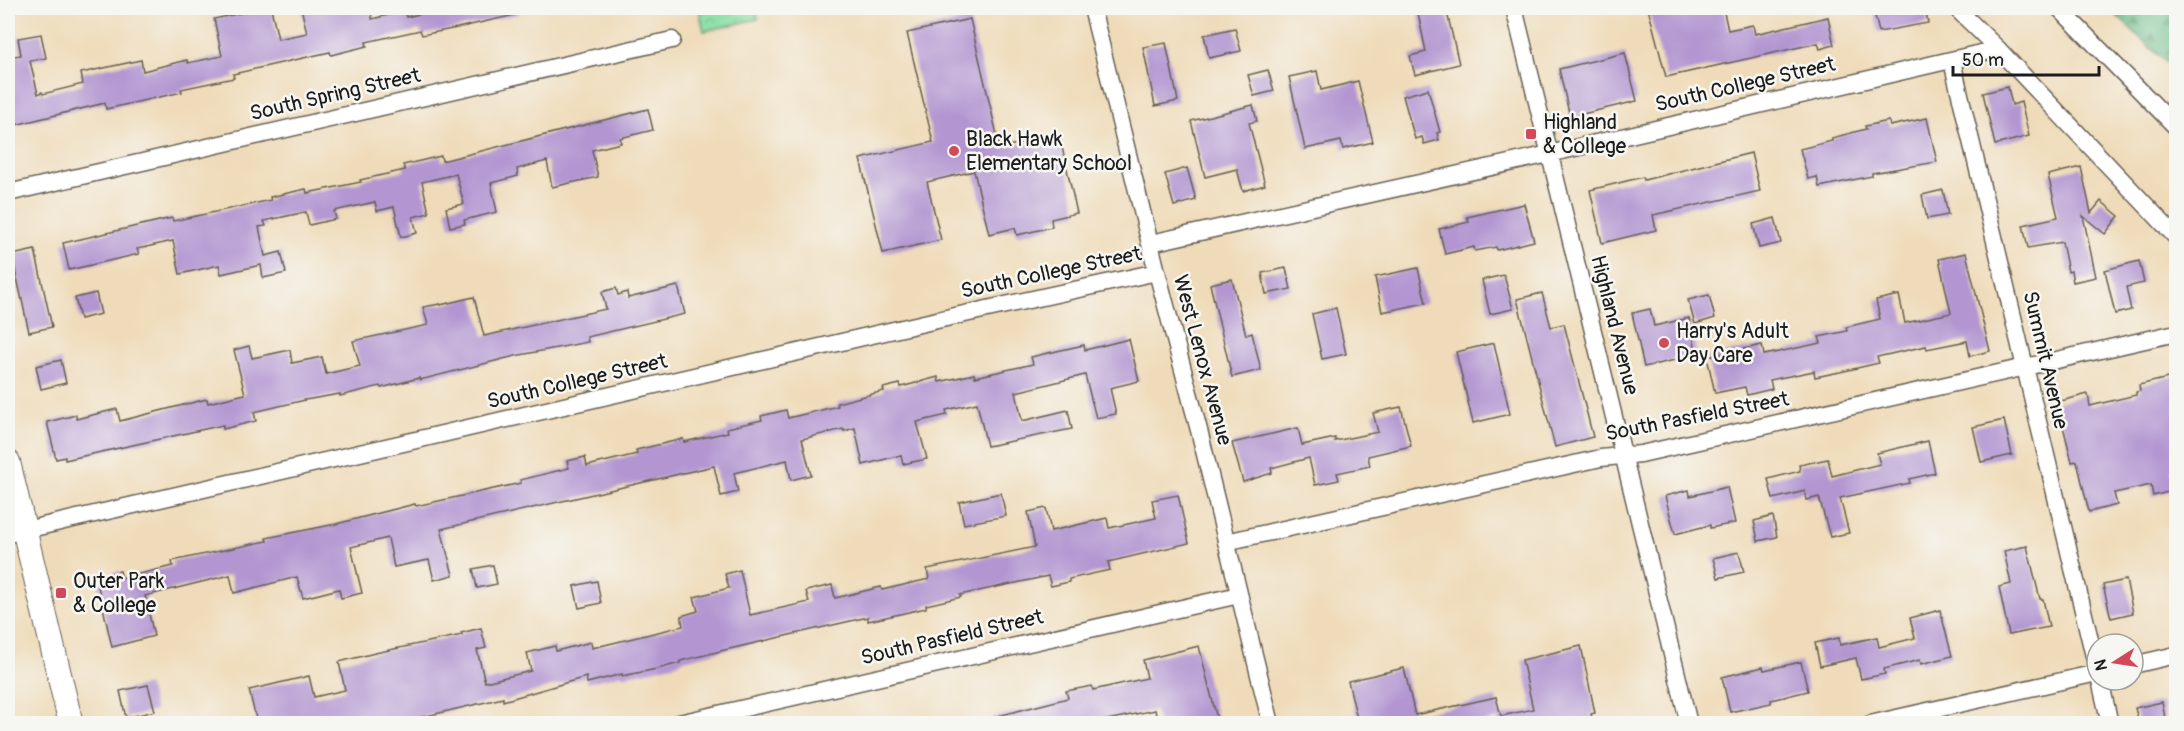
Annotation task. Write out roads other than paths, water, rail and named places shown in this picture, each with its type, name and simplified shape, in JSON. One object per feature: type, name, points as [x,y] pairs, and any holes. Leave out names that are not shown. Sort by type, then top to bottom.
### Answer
[{"type":"street","name":"West Lenox Avenue","points":[[1092,8],[1271,723]]},
{"type":"street","name":"Highland Avenue","points":[[1514,8],[1689,723]]},
{"type":"street","points":[[1956,8],[1998,49],[2176,237]]},
{"type":"street","points":[[2059,8],[2176,127]]},
{"type":"street","name":"South Spring Street","points":[[8,193],[672,40]]},
{"type":"street","name":"South College Street","points":[[1151,243],[1998,49]]},
{"type":"street","name":"Summit Avenue","points":[[1952,60],[2088,632]]},
{"type":"street","name":"South College Street","points":[[16,532],[937,320],[1157,272]]},
{"type":"street","name":"South Pasfield Street","points":[[1226,542],[1601,458],[1641,454],[2176,333]]},
{"type":"street","points":[[8,462],[16,532],[71,723]]},
{"type":"street","name":"South Pasfield Street","points":[[675,723],[1239,595]]},
{"type":"street","points":[[2145,662],[2176,655]]},
{"type":"street","points":[[1870,723],[2085,674]]},
{"type":"street","points":[[2103,692],[2110,723]]},
{"type":"place","name":"Highland & College","points":[[1531,134]]},
{"type":"place","name":"Black Hawk Elementary School","points":[[954,151]]},
{"type":"place","name":"Harry's Adult Day Care","points":[[1664,343]]},
{"type":"place","name":"Outer Park & College","points":[[61,593]]}]
